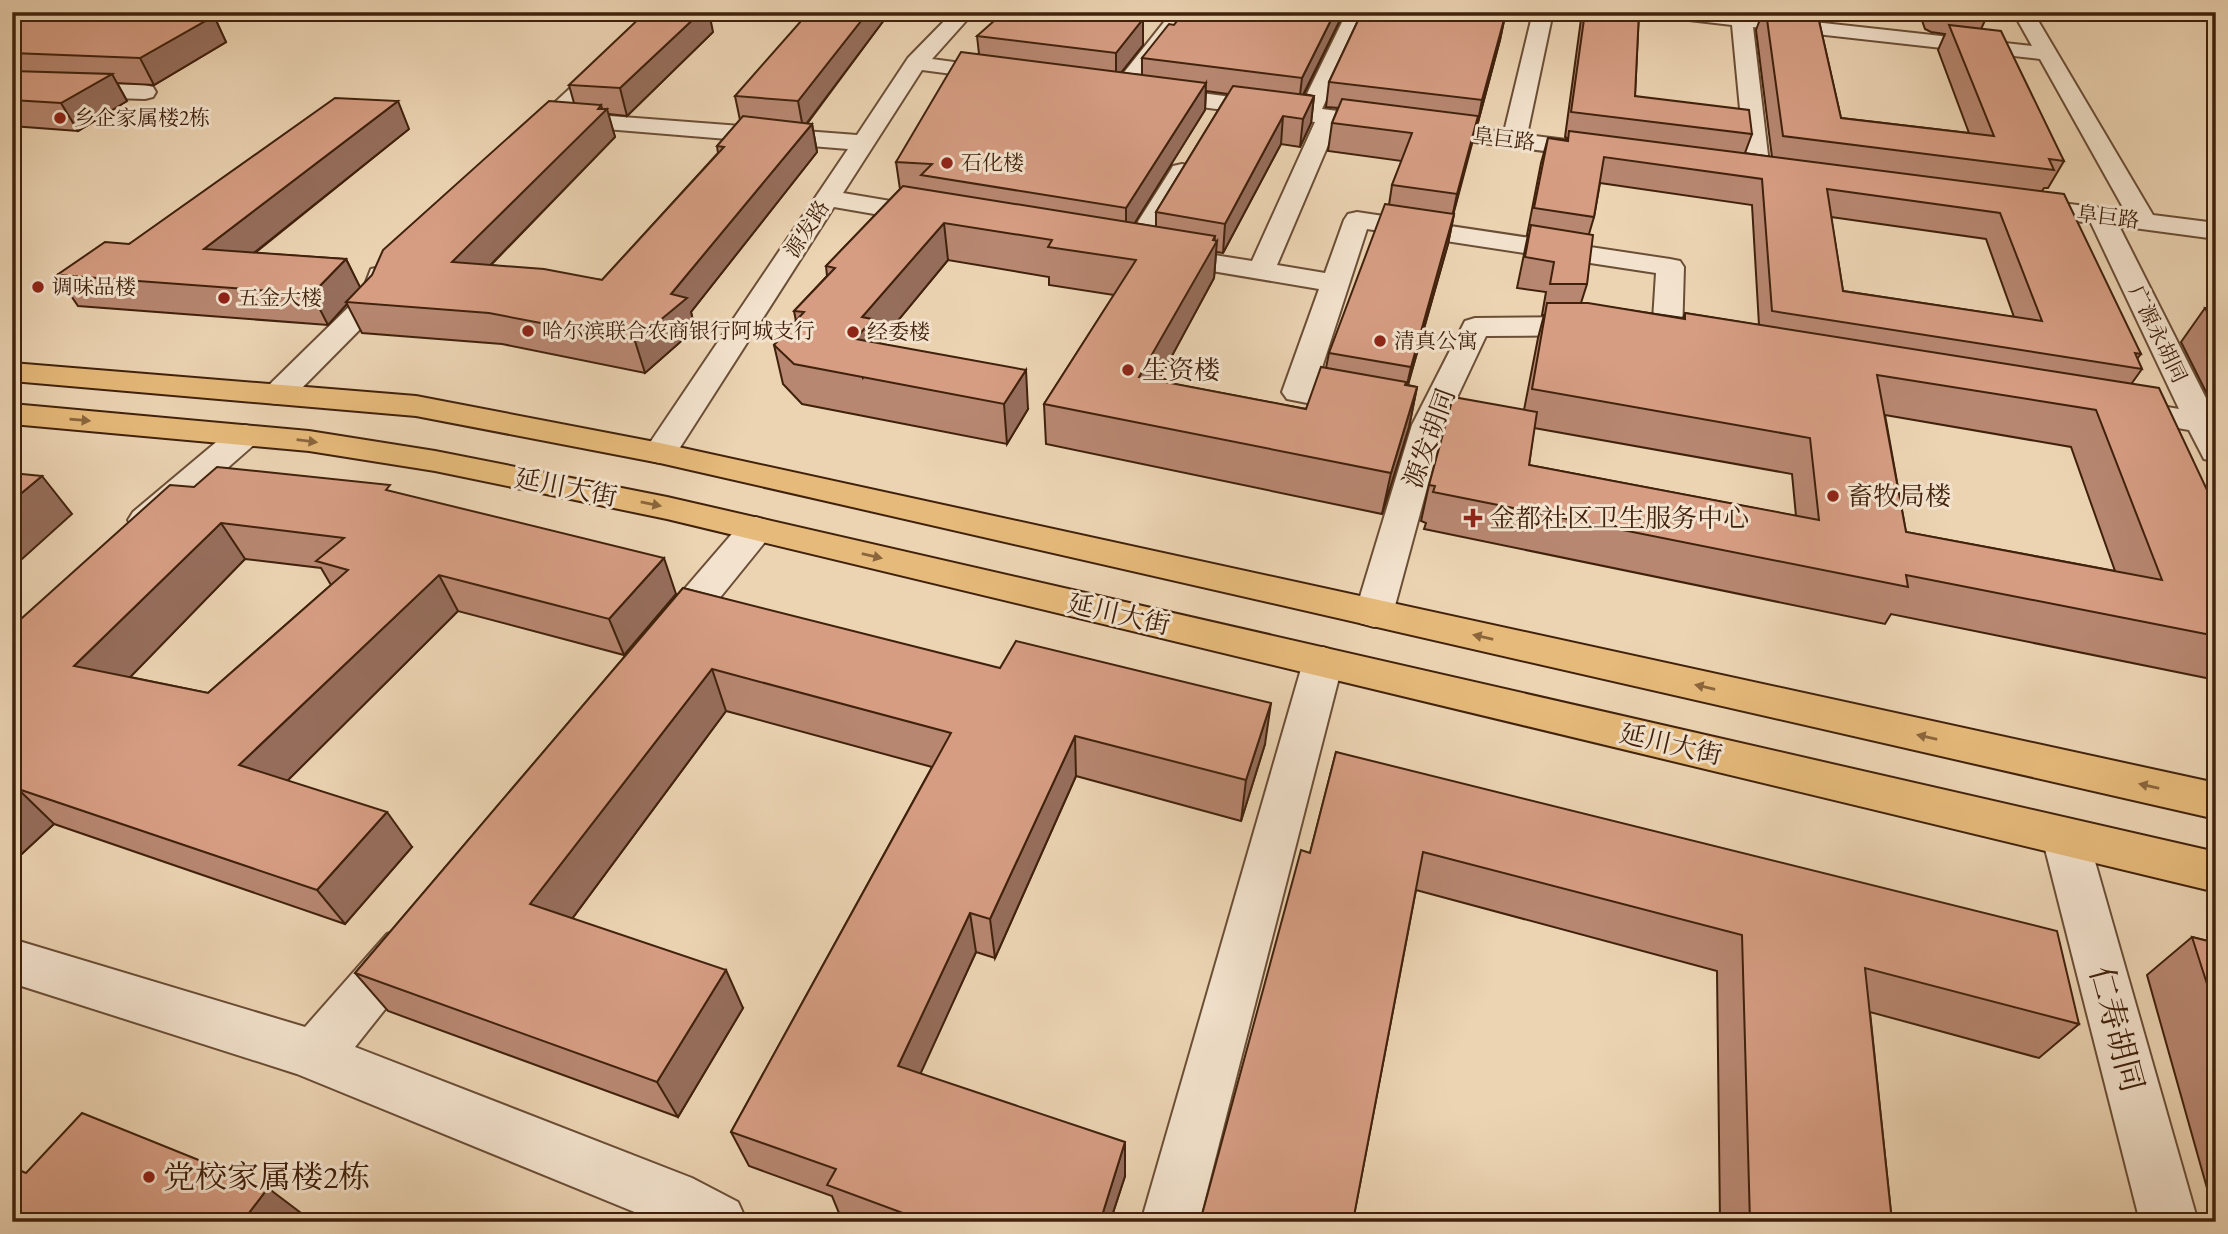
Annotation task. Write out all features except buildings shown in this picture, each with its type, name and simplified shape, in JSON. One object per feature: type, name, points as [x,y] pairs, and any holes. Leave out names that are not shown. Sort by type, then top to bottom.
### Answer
[{"type":"main road","name":"延川大街","points":[[12,372],[416,406],[660,453],[2216,801]]},
{"type":"main road","name":"延川大街","points":[[12,414],[309,441],[435,461],[667,508],[2216,872]]},
{"type":"street","points":[[512,154],[664,12]]},
{"type":"street","name":"源发路","points":[[660,453],[916,63],[964,12]]},
{"type":"street","points":[[1122,90],[1182,12]]},
{"type":"street","points":[[1261,271],[1357,12]]},
{"type":"street","points":[[1514,140],[1543,12]]},
{"type":"street","points":[[1672,12],[1741,16],[2047,54]]},
{"type":"street","points":[[2023,12],[2143,221]]},
{"type":"street","points":[[1741,16],[1758,172]]},
{"type":"street","points":[[916,63],[1026,78]]},
{"type":"street","name":"阜巨路","points":[[1095,86],[1622,154]]},
{"type":"street","points":[[12,88],[145,92]]},
{"type":"street","points":[[1209,125],[1223,103]]},
{"type":"street","points":[[552,119],[864,143]]},
{"type":"street","points":[[725,153],[742,133]]},
{"type":"street","points":[[1134,250],[1195,148]]},
{"type":"street","points":[[1731,168],[1785,175]]},
{"type":"street","points":[[827,198],[961,221]]},
{"type":"street","name":"阜巨路","points":[[2005,203],[2215,231]]},
{"type":"street","name":"广源永胡同","points":[[2101,216],[2216,452]]},
{"type":"street","name":"源发胡同","points":[[1336,283],[1357,220],[1670,267],[1656,334],[1475,327],[1411,412],[1374,613]]},
{"type":"street","points":[[1108,246],[1336,283],[1298,393],[1411,412]]},
{"type":"street","points":[[277,395],[375,298],[383,270],[393,261]]},
{"type":"street","points":[[2092,404],[2201,422]]},
{"type":"street","points":[[118,544],[245,435]]},
{"type":"street","points":[[642,666],[756,529]]},
{"type":"street","points":[[1170,1222],[1323,662]]},
{"type":"street","name":"仁寿胡同","points":[[2065,837],[2169,1222]]},
{"type":"street","points":[[314,1056],[429,919]]},
{"type":"street","points":[[12,961],[314,1056],[672,1198],[718,1222]]},
{"type":"place","name":"乡企家属楼2栋","points":[[60,118]]},
{"type":"place","name":"石化楼","points":[[947,163]]},
{"type":"place","name":"调味品楼","points":[[38,287]]},
{"type":"place","name":"五金大楼","points":[[224,298]]},
{"type":"place","name":"哈尔滨联合农商银行阿城支行","points":[[528,331]]},
{"type":"place","name":"经委楼","points":[[853,332]]},
{"type":"place","name":"清真公寓","points":[[1380,341]]},
{"type":"place","name":"生资楼","points":[[1128,370]]},
{"type":"place","name":"畜牧局楼","points":[[1833,496]]},
{"type":"place","name":"金都社区卫生服务中心","points":[[1473,518]]},
{"type":"place","name":"党校家属楼2栋","points":[[149,1177]]}]
